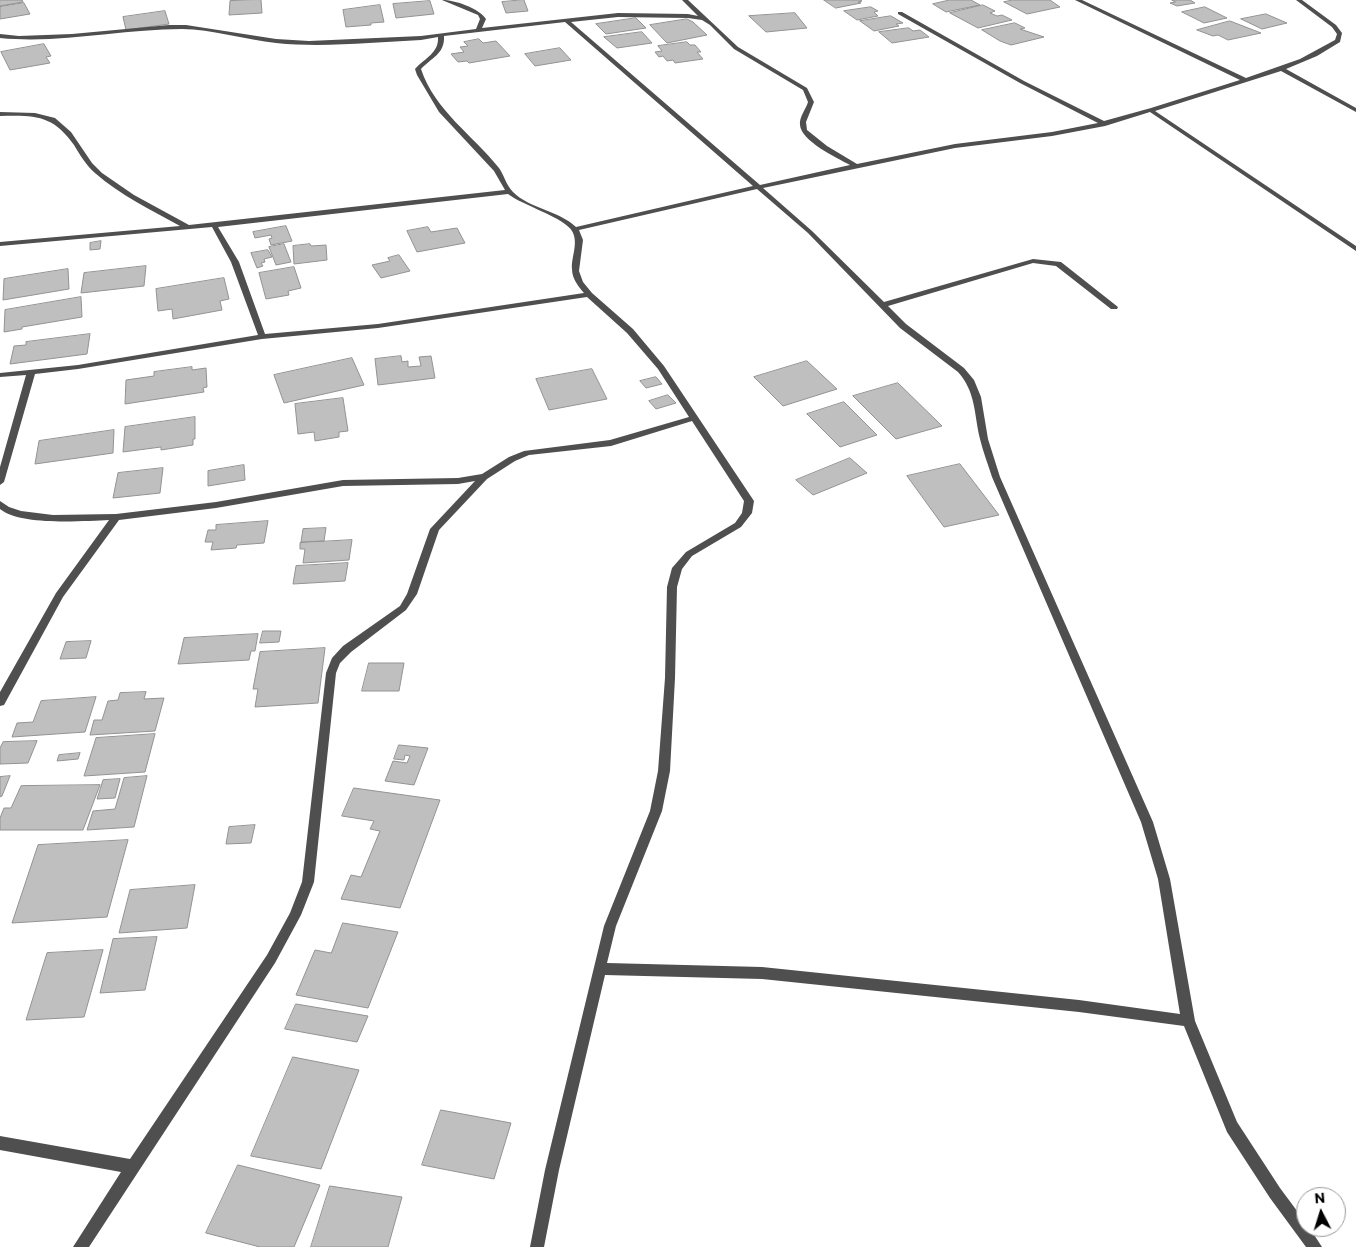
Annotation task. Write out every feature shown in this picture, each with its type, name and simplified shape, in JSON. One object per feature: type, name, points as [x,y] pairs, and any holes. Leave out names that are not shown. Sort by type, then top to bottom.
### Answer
[{"type":"street","points":[[445,0],[480,14],[483,19],[478,30]]},
{"type":"street","points":[[685,0],[736,48],[805,89],[809,94],[811,102],[803,124],[804,132],[810,138],[856,166]]},
{"type":"street","points":[[1078,0],[1246,80]]},
{"type":"street","points":[[575,229],[957,145],[1066,132],[1105,124],[1246,80],[1327,50],[1338,41],[1340,34],[1334,26],[1300,2],[1291,0]]},
{"type":"street","points":[[900,13],[1022,82],[1105,124]]},
{"type":"street","points":[[0,36],[19,38],[72,36],[186,27],[276,41],[309,43],[441,36],[478,30],[618,15],[661,14],[704,19]]},
{"type":"street","points":[[566,20],[810,232],[904,326],[961,370],[970,380],[977,397],[984,439],[996,477],[1148,822],[1164,878],[1188,1021],[1232,1127],[1275,1193],[1316,1247]]},
{"type":"street","points":[[441,36],[442,44],[440,51],[418,69],[441,111],[497,170],[509,192],[520,200],[566,222],[575,229],[579,240],[575,271],[588,295],[630,331],[661,368],[749,501],[747,513],[738,525],[689,554],[677,568],[672,587],[670,678],[664,771],[656,811],[610,926],[552,1170],[537,1247]]},
{"type":"street","points":[[1280,68],[1356,110]]},
{"type":"street","points":[[1150,110],[1356,249]]},
{"type":"street","points":[[0,114],[38,115],[54,119],[67,128],[97,172],[129,195],[189,228]]},
{"type":"street","points":[[0,244],[214,226],[509,192]]},
{"type":"street","points":[[214,226],[235,262],[262,337]]},
{"type":"street","points":[[883,305],[1034,261],[1058,264],[1114,306]]},
{"type":"street","points":[[0,376],[31,373],[262,337],[378,326],[588,295]]},
{"type":"street","points":[[0,482],[31,373]]},
{"type":"street","points":[[81,1247],[271,959],[295,915],[308,882],[331,674],[336,661],[347,649],[403,608],[412,594],[435,529],[484,477],[527,453],[612,443],[694,418]]},
{"type":"street","points":[[0,504],[6,510],[20,514],[53,518],[116,517],[216,505],[343,484],[458,481],[484,477]]},
{"type":"street","points":[[0,702],[59,595],[116,517]]},
{"type":"street","points":[[601,970],[762,973],[1060,1004],[1188,1021]]},
{"type":"street","points":[[0,1143],[133,1167]]},
{"type":"building","points":[[0,0],[22,0],[23,2],[0,6]]},
{"type":"building","points":[[261,0],[262,13],[229,15],[230,1]]},
{"type":"building","points":[[524,0],[528,11],[506,13],[502,2]]},
{"type":"building","points":[[824,0],[862,1],[858,2],[861,3],[836,8]]},
{"type":"building","points":[[950,0],[971,0],[980,5],[946,12],[933,4]]},
{"type":"building","points":[[1013,0],[1050,0],[1060,7],[1027,14],[1004,2]]},
{"type":"building","points":[[1172,0],[1190,0],[1195,3],[1177,6],[1170,3],[1175,2]]},
{"type":"building","points":[[430,1],[434,14],[396,18],[393,4]]},
{"type":"building","points":[[24,3],[30,14],[0,19],[0,7]]},
{"type":"building","points":[[380,5],[384,22],[346,27],[343,10]]},
{"type":"building","points":[[983,5],[995,11],[990,13],[997,16],[1002,15],[1012,20],[978,28],[950,13]]},
{"type":"building","points":[[871,7],[878,11],[874,12],[878,16],[857,20],[844,11]]},
{"type":"building","points":[[1205,7],[1227,18],[1204,23],[1182,12]]},
{"type":"building","points":[[165,11],[169,24],[126,30],[123,17]]},
{"type":"building","points":[[795,13],[807,28],[766,32],[749,16]]},
{"type":"building","points":[[1266,14],[1287,23],[1262,29],[1241,19]]},
{"type":"building","points":[[891,16],[903,23],[896,24],[899,26],[874,31],[860,21]]},
{"type":"building","points":[[636,18],[646,28],[606,34],[596,24]]},
{"type":"building","points":[[687,19],[707,35],[667,43],[650,25]]},
{"type":"building","points":[[1230,21],[1261,33],[1228,40],[1218,35],[1213,36],[1197,30]]},
{"type":"building","points":[[1015,23],[1025,28],[1020,29],[1044,37],[1011,45],[1000,41],[982,30]]},
{"type":"building","points":[[909,28],[913,31],[920,30],[929,37],[892,43],[879,32]]},
{"type":"building","points":[[642,32],[652,43],[617,48],[604,37]]},
{"type":"building","points":[[479,39],[483,43],[496,41],[510,56],[469,63],[467,61],[458,62],[451,54],[464,52],[460,47],[468,46],[464,42]]},
{"type":"building","points":[[687,42],[690,45],[695,45],[701,52],[697,52],[703,59],[675,63],[673,60],[667,61],[663,56],[659,57],[655,52],[662,51],[658,46]]},
{"type":"building","points":[[44,44],[51,56],[46,57],[50,63],[10,70],[1,52]]},
{"type":"building","points":[[560,48],[571,60],[535,66],[525,54]]},
{"type":"building","points":[[286,226],[292,241],[271,245],[269,239],[272,238],[271,235],[255,238],[253,232]]},
{"type":"building","points":[[428,227],[431,232],[457,228],[465,243],[417,252],[407,231]]},
{"type":"building","points":[[101,241],[100,249],[90,250],[90,243]]},
{"type":"building","points":[[284,244],[291,262],[276,265],[269,247]]},
{"type":"building","points":[[310,244],[311,246],[326,245],[327,260],[294,264],[293,246]]},
{"type":"building","points":[[268,250],[272,257],[264,259],[265,262],[261,263],[263,266],[257,268],[251,253]]},
{"type":"building","points":[[399,255],[410,271],[381,278],[372,265],[390,261],[388,258]]},
{"type":"building","points":[[146,266],[144,286],[81,293],[84,273]]},
{"type":"building","points":[[294,267],[301,288],[288,291],[289,295],[266,299],[259,273]]},
{"type":"building","points":[[68,269],[69,289],[3,300],[4,279]]},
{"type":"building","points":[[224,278],[229,299],[220,301],[222,310],[173,319],[172,309],[158,311],[156,289]]},
{"type":"building","points":[[81,297],[82,317],[22,327],[22,329],[4,332],[5,310]]},
{"type":"building","points":[[90,334],[87,354],[10,364],[14,346],[26,345],[26,342]]},
{"type":"building","points":[[401,356],[402,362],[408,361],[408,367],[421,366],[419,357],[431,356],[435,378],[378,385],[375,359]]},
{"type":"building","points":[[352,358],[364,385],[284,403],[274,375]]},
{"type":"building","points":[[807,361],[837,389],[783,406],[754,377]]},
{"type":"building","points":[[192,367],[192,370],[206,368],[207,387],[203,388],[204,392],[125,404],[126,380],[154,376],[154,372]]},
{"type":"building","points":[[592,369],[607,399],[549,410],[536,379]]},
{"type":"building","points":[[656,377],[662,384],[646,388],[640,381]]},
{"type":"building","points":[[898,383],[942,426],[896,439],[853,396]]},
{"type":"building","points":[[668,395],[676,403],[656,409],[649,401]]},
{"type":"building","points":[[343,398],[348,431],[339,432],[339,437],[315,441],[314,432],[298,434],[295,404]]},
{"type":"building","points":[[844,402],[877,435],[840,447],[807,414]]},
{"type":"building","points":[[195,417],[195,439],[193,439],[193,445],[161,450],[161,447],[123,452],[125,427]]},
{"type":"building","points":[[114,430],[113,453],[35,464],[39,441]]},
{"type":"building","points":[[850,458],[867,473],[813,495],[796,480]]},
{"type":"building","points":[[960,464],[999,515],[944,527],[907,476]]},
{"type":"building","points":[[244,465],[245,480],[208,486],[208,471]]},
{"type":"building","points":[[163,468],[160,493],[113,498],[118,473]]},
{"type":"building","points":[[268,521],[264,543],[237,545],[236,548],[211,550],[213,542],[205,542],[208,530],[216,530],[216,525]]},
{"type":"building","points":[[326,528],[324,541],[301,542],[303,529]]},
{"type":"building","points":[[352,540],[349,560],[303,563],[305,549],[300,549],[300,543]]},
{"type":"building","points":[[348,563],[345,581],[293,584],[296,566]]},
{"type":"building","points":[[263,631],[281,631],[279,642],[260,643]]},
{"type":"building","points":[[258,634],[255,651],[251,651],[249,660],[178,664],[184,638]]},
{"type":"building","points":[[91,641],[86,658],[60,659],[66,642]]},
{"type":"building","points":[[325,648],[318,703],[255,707],[258,689],[253,689],[260,652]]},
{"type":"building","points":[[369,663],[404,663],[399,691],[362,691]]},
{"type":"building","points":[[146,692],[144,699],[164,698],[155,731],[90,735],[94,720],[102,720],[108,701],[118,700],[120,693]]},
{"type":"building","points":[[96,697],[85,732],[12,737],[17,723],[33,722],[41,701]]},
{"type":"building","points":[[155,734],[145,772],[84,776],[96,738]]},
{"type":"building","points":[[37,741],[28,763],[0,764],[0,748],[3,742]]},
{"type":"building","points":[[399,745],[428,748],[414,785],[385,781],[393,761],[407,763],[410,756],[405,755],[404,760],[394,759]]},
{"type":"building","points":[[80,753],[78,759],[57,761],[59,755]]},
{"type":"building","points":[[10,776],[2,796],[0,797],[0,777]]},
{"type":"building","points":[[147,776],[134,827],[87,830],[93,811],[115,809],[124,778]]},
{"type":"building","points":[[120,779],[115,798],[97,799],[103,780]]},
{"type":"building","points":[[100,785],[83,830],[0,830],[0,818],[4,808],[11,808],[21,786]]},
{"type":"building","points":[[354,788],[440,800],[400,908],[341,899],[351,875],[361,877],[380,831],[370,829],[374,821],[342,816]]},
{"type":"building","points":[[255,825],[251,843],[226,844],[229,827]]},
{"type":"building","points":[[128,840],[107,917],[12,923],[38,845]]},
{"type":"building","points":[[195,885],[187,928],[119,933],[130,890]]},
{"type":"building","points":[[343,923],[398,932],[368,1008],[296,995],[315,950],[331,953]]},
{"type":"building","points":[[157,937],[145,990],[100,993],[113,939]]},
{"type":"building","points":[[103,950],[84,1017],[26,1020],[47,953]]},
{"type":"building","points":[[296,1004],[368,1016],[357,1042],[285,1029]]},
{"type":"building","points":[[293,1057],[359,1070],[321,1169],[251,1156]]},
{"type":"building","points":[[441,1110],[511,1123],[494,1179],[422,1165]]},
{"type":"building","points":[[238,1165],[320,1185],[294,1247],[260,1247],[206,1233]]},
{"type":"building","points":[[330,1186],[402,1197],[388,1247],[311,1247]]}]
